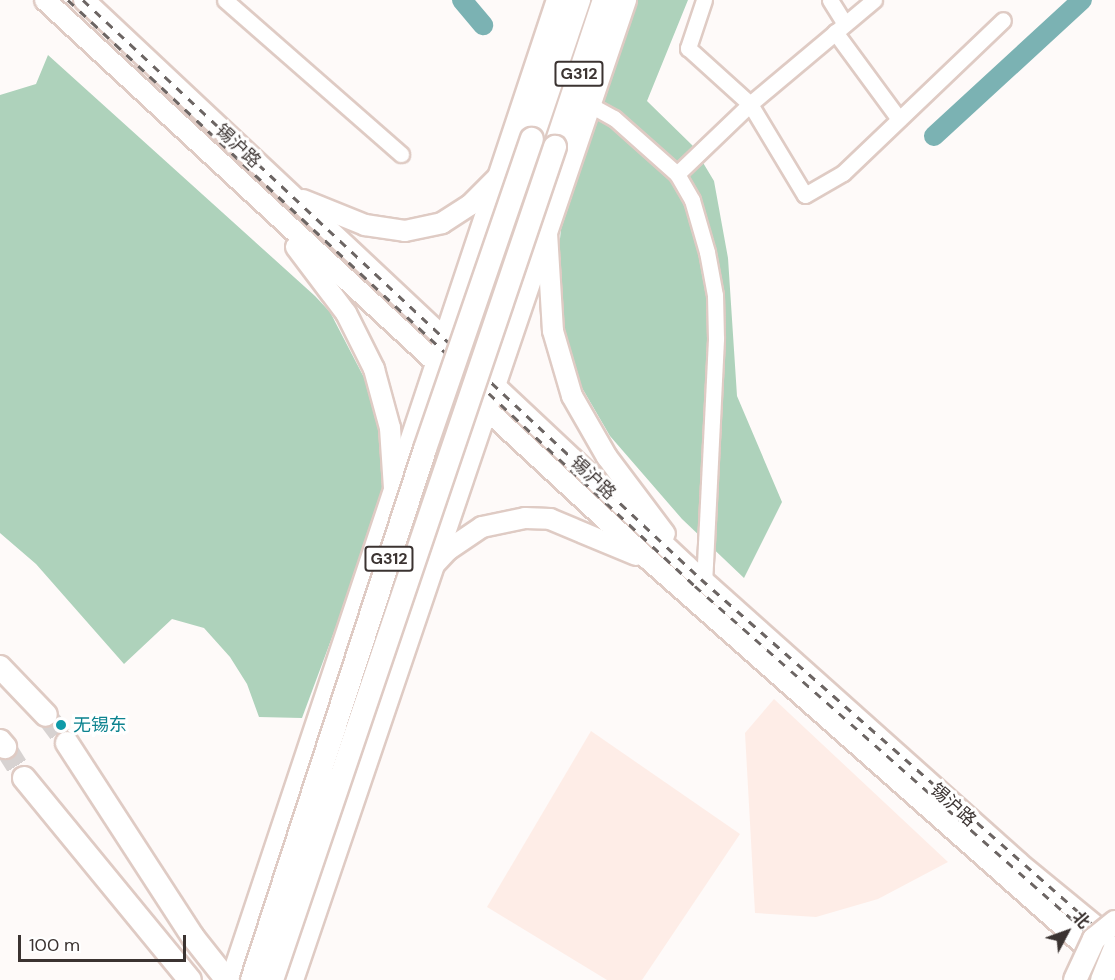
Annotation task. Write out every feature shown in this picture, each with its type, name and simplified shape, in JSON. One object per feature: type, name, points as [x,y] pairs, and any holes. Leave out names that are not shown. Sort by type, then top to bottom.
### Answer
[{"type":"highway","points":[[231,980],[354,608],[438,367],[558,0]]},
{"type":"highway","name":"G312","points":[[252,980],[425,449],[579,0]]},
{"type":"highway","name":"G312","points":[[272,980],[604,0]]},
{"type":"highway","points":[[292,980],[547,228],[592,106],[625,0]]},
{"type":"highway","points":[[0,667],[46,715]]},
{"type":"highway","points":[[67,743],[193,937],[227,980]]},
{"type":"highway","points":[[24,778],[190,980]]},
{"type":"highway","points":[[1075,980],[1095,939],[1115,922]]},
{"type":"highway","points":[[1102,980],[1115,947]]},
{"type":"main road","points":[[45,0],[270,210],[346,313],[365,347],[390,428],[395,493]]},
{"type":"main road","name":"锡沪路","points":[[84,0],[687,566],[1019,863],[1115,942]]},
{"type":"main road","points":[[291,195],[365,225],[405,231],[442,223],[470,206],[502,172]]},
{"type":"main road","name":"锡沪路","points":[[270,210],[648,559],[1115,973]]},
{"type":"main road","points":[[547,228],[553,331],[572,396],[608,457],[687,566]]},
{"type":"main road","points":[[433,566],[448,550],[482,527],[525,518],[560,523],[648,559]]},
{"type":"street","points":[[225,0],[401,154]]},
{"type":"street","points":[[704,0],[688,48],[750,104],[805,195],[843,172],[1003,20]]},
{"type":"street","points":[[830,0],[840,28],[899,119]]},
{"type":"street","points":[[677,174],[750,104],[874,0]]},
{"type":"street","points":[[592,106],[614,118],[677,174],[692,200],[715,295],[716,339],[704,581]]},
{"type":"shaded area","points":[[774,699],[948,862],[878,899],[816,917],[755,913],[745,733]]},
{"type":"shaded area","points":[[591,731],[740,834],[642,980],[607,980],[487,907]]},
{"type":"green space","points":[[638,0],[688,0],[647,101],[693,146],[714,181],[728,258],[737,396],[782,502],[744,578],[682,519],[610,436],[578,381],[562,326],[556,277],[561,229]]},
{"type":"green space","points":[[48,55],[315,296],[330,312],[371,391],[384,450],[385,495],[302,718],[259,717],[247,684],[230,657],[204,628],[172,619],[124,664],[36,564],[0,533],[0,95],[36,84]]},
{"type":"waterway","points":[[462,0],[483,25]]},
{"type":"waterway","points":[[934,136],[1082,0]]},
{"type":"tunnel","points":[[46,715],[67,743]]},
{"type":"tunnel","points":[[5,747],[24,778]]},
{"type":"railway","points":[[68,0],[695,586],[1115,957]]},
{"type":"railway","points":[[83,0],[701,579],[1115,944]]},
{"type":"place","name":"无锡东","points":[[61,725]]}]
